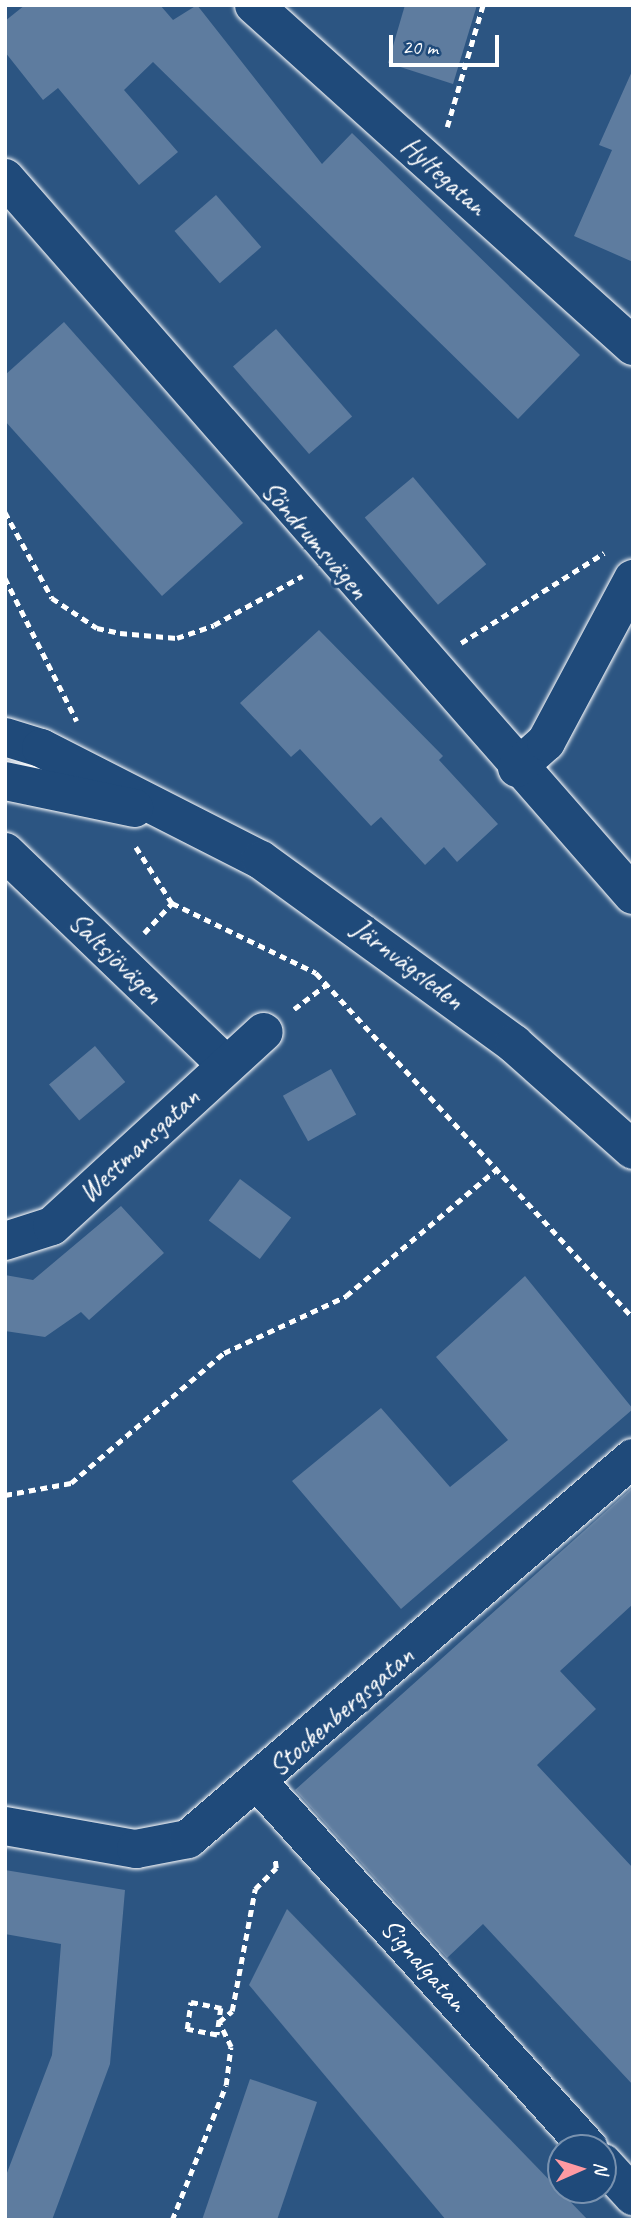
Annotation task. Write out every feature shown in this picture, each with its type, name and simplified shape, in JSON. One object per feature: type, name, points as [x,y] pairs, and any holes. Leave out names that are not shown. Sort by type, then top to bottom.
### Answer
[{"type":"street","name":"Hyltegatan","points":[[254,5],[633,346]]},
{"type":"street","name":"Söndrumsvägen","points":[[5,178],[330,556],[633,895]]},
{"type":"street","points":[[517,768],[546,742],[621,564]]},
{"type":"street","name":"Järnvägsleden","points":[[5,737],[111,782],[160,813],[261,860],[366,930],[514,1044],[633,1150]]},
{"type":"street","name":"Järnvägsleden","points":[[5,781],[160,813]]},
{"type":"street","name":"Saltsjövägen","points":[[5,852],[226,1065]]},
{"type":"street","name":"Westmansgatan","points":[[5,1241],[52,1226],[264,1032]]},
{"type":"street","name":"Stockenbergsgatan","points":[[5,1826],[136,1849],[179,1843],[258,1782],[633,1458]]},
{"type":"street","name":"Signalgatan","points":[[258,1782],[576,2134]]},
{"type":"street","points":[[617,2178],[633,2196]]},
{"type":"path","points":[[435,168],[483,5]]},
{"type":"path","points":[[5,512],[52,598],[97,628],[142,637],[177,638],[215,625],[330,556]]},
{"type":"path","points":[[458,646],[621,564]]},
{"type":"path","points":[[5,578],[83,735]]},
{"type":"path","points":[[136,847],[172,903],[316,973],[633,1318]]},
{"type":"path","points":[[5,1494],[71,1483],[224,1353],[346,1296],[498,1168]]},
{"type":"path","points":[[172,2220],[226,2085],[231,2047],[219,2022],[221,2008],[191,2002],[187,2029],[216,2035],[219,2022],[232,2011],[255,1889],[276,1867],[273,1854]]},
{"type":"building","points":[[25,5],[160,5],[173,20],[197,5],[322,164],[352,133],[580,355],[518,419],[153,62],[124,90],[178,152],[139,185],[58,88],[43,100],[5,52],[5,21]]},
{"type":"building","points":[[405,5],[477,5],[453,84],[388,63]]},
{"type":"building","points":[[633,69],[633,262],[574,236],[612,150],[599,145]]},
{"type":"building","points":[[216,195],[261,247],[220,283],[174,231]]},
{"type":"building","points":[[64,322],[243,523],[162,596],[5,421],[5,375]]},
{"type":"building","points":[[276,329],[352,417],[309,454],[233,366]]},
{"type":"building","points":[[413,477],[486,564],[438,605],[365,517]]},
{"type":"building","points":[[319,630],[443,756],[439,760],[498,824],[457,862],[444,847],[425,865],[381,817],[371,826],[300,749],[291,757],[240,703]]},
{"type":"building","points":[[95,1046],[125,1082],[79,1121],[49,1085]]},
{"type":"building","points":[[331,1069],[356,1114],[308,1141],[283,1096]]},
{"type":"building","points":[[240,1179],[291,1218],[260,1259],[209,1221]]},
{"type":"building","points":[[121,1206],[164,1253],[89,1320],[81,1312],[45,1337],[5,1331],[5,1275],[33,1280]]},
{"type":"building","points":[[525,1276],[633,1409],[401,1609],[292,1481],[381,1408],[450,1487],[508,1440],[436,1357]]},
{"type":"building","points":[[633,1487],[633,1604],[560,1671],[596,1709],[537,1765],[633,1868],[633,2085],[483,1924],[447,1958],[295,1790]]},
{"type":"building","points":[[5,1870],[125,1890],[110,2064],[52,2220],[5,2220],[5,2178],[52,2055],[61,1944],[5,1934]]},
{"type":"building","points":[[287,1909],[547,2178],[547,2204],[573,2204],[588,2220],[446,2220],[249,1985]]},
{"type":"building","points":[[250,2079],[317,2102],[277,2220],[202,2220]]}]
